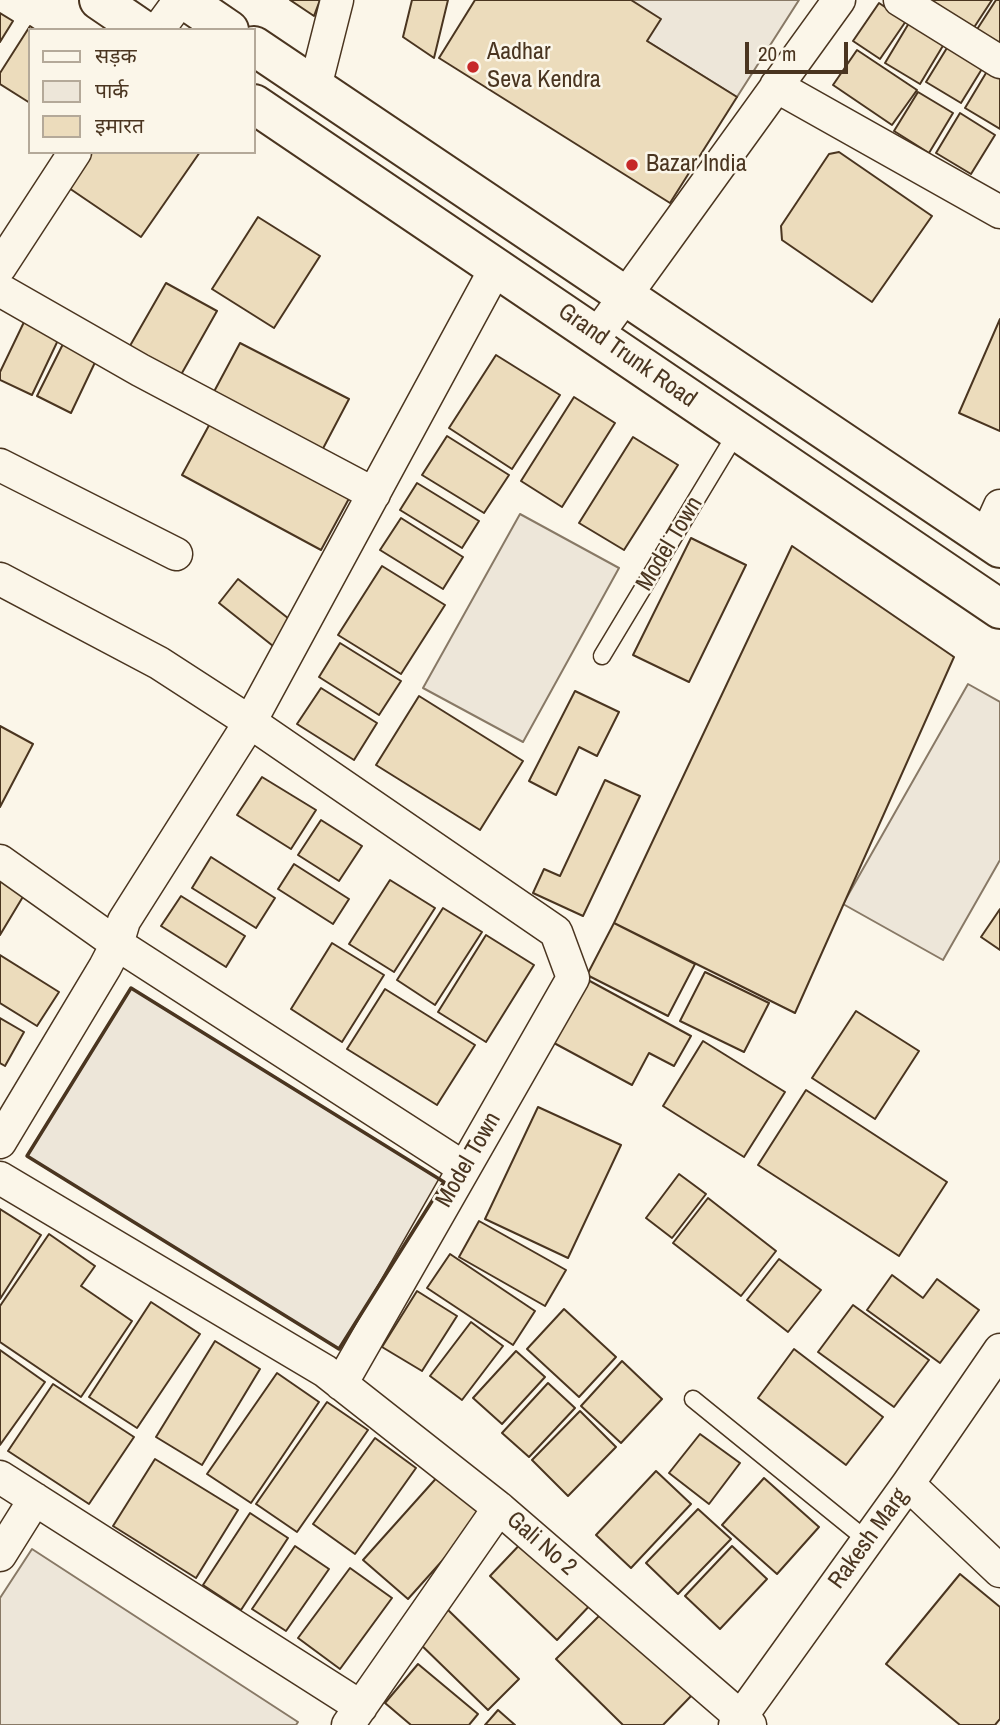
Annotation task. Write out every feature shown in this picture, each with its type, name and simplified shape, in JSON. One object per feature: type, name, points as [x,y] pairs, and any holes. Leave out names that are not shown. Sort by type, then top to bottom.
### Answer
[{"type":"highway","points":[[99,0],[140,28]]},
{"type":"highway","points":[[182,0],[226,28]]},
{"type":"highway","name":"Grand Trunk Road","points":[[256,47],[626,297],[995,531]]},
{"type":"highway","name":"Grand Trunk Road","points":[[256,105],[1000,609]]},
{"type":"street","points":[[160,28],[182,0]]},
{"type":"street","points":[[315,87],[337,0]]},
{"type":"street","points":[[597,335],[839,0]]},
{"type":"street","points":[[900,0],[1000,62]]},
{"type":"street","points":[[776,86],[1000,212]]},
{"type":"street","points":[[0,267],[74,154]]},
{"type":"street","points":[[0,1142],[117,944],[124,921],[250,722],[497,266]]},
{"type":"street","points":[[0,290],[140,370],[374,494]]},
{"type":"street","points":[[0,465],[176,554]]},
{"type":"street","points":[[0,579],[159,663],[250,722]]},
{"type":"street","name":"Model Town","points":[[250,722],[556,932],[573,978],[464,1168],[333,1378]]},
{"type":"street","points":[[0,861],[117,944],[464,1168]]},
{"type":"street","name":"Gali No 2","points":[[0,1178],[333,1378],[499,1508],[742,1722]]},
{"type":"street","name":"Rakesh Marg","points":[[742,1722],[1000,1350]]},
{"type":"street","points":[[0,1478],[355,1716],[499,1508]]},
{"type":"street","points":[[908,1484],[1000,1571]]},
{"type":"street","points":[[0,1555],[35,1499]]},
{"type":"lane","name":"Model Town","points":[[602,656],[737,432]]},
{"type":"lane","points":[[693,1399],[868,1541]]},
{"type":"green space","points":[[581,0],[799,0],[737,97]]},
{"type":"green space","points":[[520,514],[619,568],[523,742],[423,688]]},
{"type":"green space","points":[[968,684],[1000,702],[1000,860],[943,960],[843,904]]},
{"type":"green space","points":[[131,988],[444,1182],[339,1349],[27,1156]]},
{"type":"green space","points":[[32,1549],[298,1722],[296,1725],[0,1725],[0,1598]]},
{"type":"building","points":[[290,0],[320,0],[314,16]]},
{"type":"building","points":[[412,0],[448,0],[434,58],[403,37]]},
{"type":"building","points":[[475,0],[631,0],[661,19],[647,41],[737,97],[670,203],[439,58]]},
{"type":"building","points":[[931,0],[992,0],[973,29]]},
{"type":"building","points":[[996,0],[1000,0],[1000,50],[974,34]]},
{"type":"building","points":[[879,3],[906,21],[880,59],[853,41]]},
{"type":"building","points":[[0,13],[13,21],[0,42]]},
{"type":"building","points":[[909,23],[944,44],[920,84],[885,63]]},
{"type":"building","points":[[28,29],[28,102],[0,84],[0,73]]},
{"type":"building","points":[[950,43],[985,64],[961,103],[926,82]]},
{"type":"building","points":[[857,50],[917,90],[892,125],[833,85]]},
{"type":"building","points":[[989,68],[1000,75],[1000,129],[965,108]]},
{"type":"building","points":[[918,92],[953,113],[929,153],[894,131]]},
{"type":"building","points":[[960,113],[995,135],[971,174],[936,153]]},
{"type":"building","points":[[839,152],[932,216],[872,302],[782,240],[781,226],[829,154]]},
{"type":"building","points":[[89,154],[199,154],[141,237],[66,186]]},
{"type":"building","points":[[258,217],[320,256],[274,328],[212,289]]},
{"type":"building","points":[[166,283],[217,311],[178,380],[127,351]]},
{"type":"building","points":[[1000,319],[1000,431],[959,413]]},
{"type":"building","points":[[25,320],[60,336],[32,395],[0,380],[0,372]]},
{"type":"building","points":[[66,338],[99,354],[71,413],[37,396]]},
{"type":"building","points":[[240,343],[349,399],[318,458],[209,401]]},
{"type":"building","points":[[496,355],[560,395],[512,469],[449,428]]},
{"type":"building","points":[[574,397],[615,423],[562,507],[521,481]]},
{"type":"building","points":[[213,418],[352,493],[321,550],[182,475]]},
{"type":"building","points":[[447,436],[509,475],[484,513],[422,475]]},
{"type":"building","points":[[633,437],[678,465],[624,550],[579,523]]},
{"type":"building","points":[[417,483],[479,521],[462,548],[400,510]]},
{"type":"building","points":[[401,518],[463,557],[443,589],[380,550]]},
{"type":"building","points":[[691,538],[746,565],[689,682],[633,655]]},
{"type":"building","points":[[792,546],[954,657],[795,1013],[614,923]]},
{"type":"building","points":[[382,566],[445,605],[401,674],[338,635]]},
{"type":"building","points":[[238,579],[293,622],[273,646],[219,603]]},
{"type":"building","points":[[340,643],[401,681],[379,715],[319,677]]},
{"type":"building","points":[[321,688],[377,723],[354,760],[297,724]]},
{"type":"building","points":[[575,691],[619,712],[597,756],[579,747],[556,795],[529,781]]},
{"type":"building","points":[[419,696],[523,761],[480,830],[376,765]]},
{"type":"building","points":[[0,726],[33,744],[0,807]]},
{"type":"building","points":[[262,777],[316,810],[291,849],[237,815]]},
{"type":"building","points":[[605,780],[640,796],[583,916],[533,893],[544,869],[560,876]]},
{"type":"building","points":[[321,820],[362,846],[339,881],[298,855]]},
{"type":"building","points":[[211,857],[275,898],[256,928],[192,888]]},
{"type":"building","points":[[294,864],[349,899],[333,924],[278,889]]},
{"type":"building","points":[[390,880],[435,908],[394,972],[349,944]]},
{"type":"building","points":[[0,881],[24,895],[0,935]]},
{"type":"building","points":[[181,896],[245,936],[226,967],[161,926]]},
{"type":"building","points":[[443,908],[482,932],[435,1005],[397,980]]},
{"type":"building","points":[[1000,909],[1000,950],[981,937]]},
{"type":"building","points":[[614,923],[695,964],[668,1016],[587,975]]},
{"type":"building","points":[[486,935],[534,965],[486,1042],[438,1012]]},
{"type":"building","points":[[332,943],[384,975],[342,1042],[291,1009]]},
{"type":"building","points":[[0,955],[59,992],[37,1026],[0,1003]]},
{"type":"building","points":[[705,972],[769,1003],[744,1052],[680,1021]]},
{"type":"building","points":[[588,980],[691,1036],[674,1066],[649,1053],[632,1085],[554,1043]]},
{"type":"building","points":[[385,989],[475,1045],[437,1105],[347,1049]]},
{"type":"building","points":[[856,1011],[919,1051],[875,1119],[812,1078]]},
{"type":"building","points":[[0,1018],[24,1032],[5,1066],[0,1063]]},
{"type":"building","points":[[703,1041],[785,1092],[744,1157],[663,1106]]},
{"type":"building","points":[[806,1090],[947,1182],[899,1256],[758,1165]]},
{"type":"building","points":[[538,1107],[621,1145],[568,1258],[485,1219]]},
{"type":"building","points":[[679,1174],[706,1194],[672,1238],[646,1218]]},
{"type":"building","points":[[708,1198],[776,1251],[741,1296],[673,1243]]},
{"type":"building","points":[[0,1209],[41,1235],[0,1299]]},
{"type":"building","points":[[479,1221],[566,1270],[545,1306],[459,1257]]},
{"type":"building","points":[[49,1234],[95,1266],[81,1286],[132,1321],[81,1397],[0,1342],[0,1306]]},
{"type":"building","points":[[450,1254],[535,1311],[513,1345],[427,1288]]},
{"type":"building","points":[[779,1259],[821,1290],[788,1332],[747,1300]]},
{"type":"building","points":[[892,1275],[923,1298],[937,1279],[979,1310],[940,1363],[867,1310]]},
{"type":"building","points":[[417,1291],[457,1316],[422,1371],[382,1347]]},
{"type":"building","points":[[151,1302],[200,1334],[137,1428],[89,1397]]},
{"type":"building","points":[[853,1305],[929,1360],[894,1407],[818,1352]]},
{"type":"building","points":[[564,1309],[616,1357],[579,1397],[527,1349]]},
{"type":"building","points":[[471,1322],[503,1346],[462,1400],[430,1376]]},
{"type":"building","points":[[215,1341],[260,1369],[202,1465],[156,1437]]},
{"type":"building","points":[[794,1349],[883,1417],[846,1465],[758,1398]]},
{"type":"building","points":[[0,1350],[45,1382],[0,1445]]},
{"type":"building","points":[[516,1351],[545,1377],[502,1424],[473,1398]]},
{"type":"building","points":[[622,1361],[662,1399],[621,1443],[581,1406]]},
{"type":"building","points":[[277,1373],[319,1402],[251,1503],[207,1474]]},
{"type":"building","points":[[548,1383],[575,1408],[529,1457],[502,1433]]},
{"type":"building","points":[[53,1384],[134,1437],[89,1504],[8,1451]]},
{"type":"building","points":[[327,1402],[368,1430],[297,1532],[256,1504]]},
{"type":"building","points":[[580,1411],[616,1447],[568,1496],[532,1460]]},
{"type":"building","points":[[700,1434],[740,1463],[709,1504],[669,1473]]},
{"type":"building","points":[[375,1438],[416,1468],[355,1554],[313,1524]]},
{"type":"building","points":[[155,1459],[238,1510],[196,1578],[113,1526]]},
{"type":"building","points":[[656,1471],[691,1504],[631,1568],[596,1535]]},
{"type":"building","points":[[440,1474],[484,1514],[408,1599],[363,1560]]},
{"type":"building","points":[[764,1478],[819,1527],[777,1574],[722,1525]]},
{"type":"building","points":[[698,1509],[731,1539],[678,1594],[646,1563]]},
{"type":"building","points":[[250,1513],[288,1538],[241,1610],[203,1585]]},
{"type":"building","points":[[527,1537],[594,1601],[557,1640],[490,1576]]},
{"type":"building","points":[[295,1546],[329,1569],[286,1631],[252,1609]]},
{"type":"building","points":[[732,1546],[767,1579],[720,1629],[685,1596]]},
{"type":"building","points":[[350,1568],[392,1598],[340,1669],[298,1638]]},
{"type":"building","points":[[960,1574],[1000,1607],[1000,1719],[995,1725],[960,1725],[886,1664]]},
{"type":"building","points":[[446,1608],[519,1679],[488,1710],[415,1639]]},
{"type":"building","points":[[606,1609],[692,1695],[663,1725],[623,1725],[556,1659]]},
{"type":"building","points":[[418,1664],[478,1714],[469,1725],[411,1725],[385,1703]]},
{"type":"building","points":[[498,1710],[515,1725],[485,1725]]},
{"type":"wall","points":[[131,988],[444,1182],[339,1349],[27,1156],[131,988]]},
{"type":"place","name":"Aadhar Seva Kendra","points":[[473,67]]},
{"type":"place","name":"Bazar India","points":[[632,165]]}]
